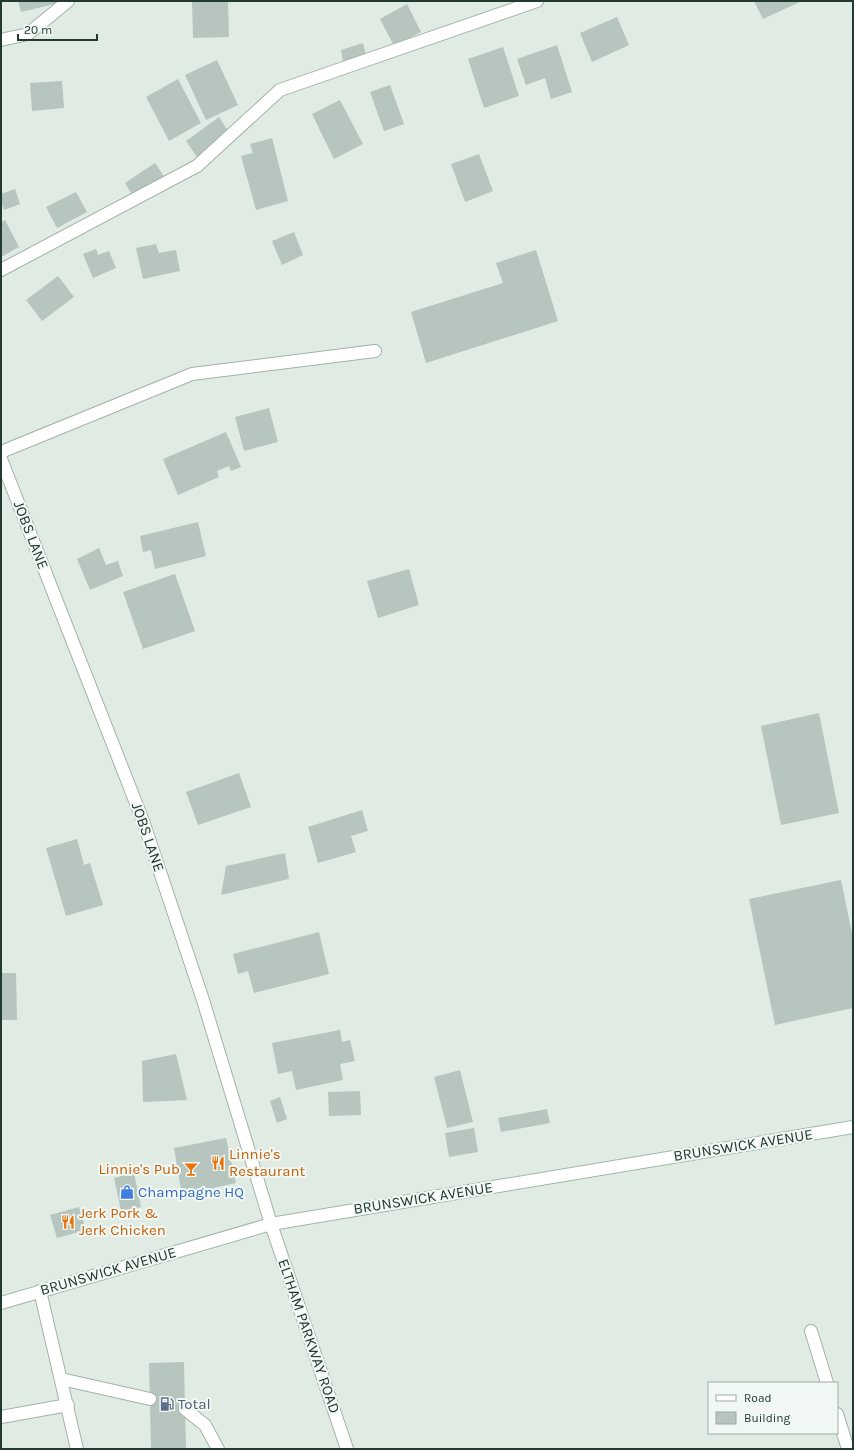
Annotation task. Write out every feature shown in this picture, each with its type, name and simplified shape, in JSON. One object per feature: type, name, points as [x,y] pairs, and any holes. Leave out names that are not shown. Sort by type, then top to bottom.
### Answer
[{"type":"street","points":[[1,40],[28,34],[68,1]]},
{"type":"street","points":[[1,270],[197,166],[280,90],[537,1]]},
{"type":"street","points":[[1,452],[192,374],[375,351]]},
{"type":"street","name":"JOBS LANE","points":[[1,459],[143,821],[203,1000],[271,1224]]},
{"type":"street","name":"BRUNSWICK AVENUE","points":[[1,1303],[271,1224],[853,1127]]},
{"type":"street","name":"ELTHAM PARKWAY ROAD","points":[[271,1224],[347,1449]]},
{"type":"street","points":[[40,1291],[68,1405],[77,1449]]},
{"type":"street","points":[[812,1332],[827,1382]]},
{"type":"street","points":[[61,1379],[150,1398]]},
{"type":"street","points":[[1,1418],[68,1405]]},
{"type":"street","points":[[185,1409],[205,1425],[218,1449]]},
{"type":"street","points":[[838,1417],[848,1449]]},
{"type":"building","points":[[18,1],[63,1],[63,2],[21,12]]},
{"type":"building","points":[[192,1],[228,1],[229,37],[193,38]]},
{"type":"building","points":[[754,1],[802,1],[763,19]]},
{"type":"building","points":[[407,4],[421,32],[394,46],[380,19]]},
{"type":"building","points":[[617,17],[629,45],[592,62],[580,33]]},
{"type":"building","points":[[363,43],[366,55],[343,61],[341,50]]},
{"type":"building","points":[[557,45],[572,92],[551,99],[545,78],[526,85],[517,59]]},
{"type":"building","points":[[503,47],[519,96],[484,108],[468,59]]},
{"type":"building","points":[[217,60],[238,105],[206,120],[185,75]]},
{"type":"building","points":[[178,79],[201,123],[169,141],[146,97]]},
{"type":"building","points":[[62,81],[64,108],[32,111],[30,83]]},
{"type":"building","points":[[390,85],[404,124],[384,131],[370,92]]},
{"type":"building","points":[[340,100],[363,144],[334,159],[312,114]]},
{"type":"building","points":[[219,117],[230,134],[197,157],[186,141]]},
{"type":"building","points":[[272,138],[288,201],[256,210],[241,156],[253,153],[250,144]]},
{"type":"building","points":[[479,154],[493,191],[465,202],[451,164]]},
{"type":"building","points":[[155,163],[165,178],[134,198],[125,183]]},
{"type":"building","points":[[15,189],[20,204],[4,210],[1,202],[1,194]]},
{"type":"building","points":[[76,192],[87,212],[57,228],[46,207]]},
{"type":"building","points":[[5,220],[19,247],[1,257],[1,222]]},
{"type":"building","points":[[294,232],[303,255],[282,265],[272,241]]},
{"type":"building","points":[[156,244],[159,253],[176,250],[180,271],[143,279],[136,248]]},
{"type":"building","points":[[96,249],[98,255],[109,251],[116,268],[93,278],[83,254]]},
{"type":"building","points":[[536,250],[558,321],[426,363],[411,312],[503,283],[496,263]]},
{"type":"building","points":[[58,276],[74,297],[42,321],[26,300]]},
{"type":"building","points":[[269,408],[278,442],[244,451],[235,417]]},
{"type":"building","points":[[226,432],[241,467],[231,471],[229,466],[217,471],[219,477],[178,495],[163,459]]},
{"type":"building","points":[[198,522],[206,556],[155,569],[151,550],[143,552],[140,536]]},
{"type":"building","points":[[99,548],[106,565],[118,561],[123,576],[90,590],[77,559]]},
{"type":"building","points":[[409,569],[419,605],[378,618],[367,581]]},
{"type":"building","points":[[175,574],[195,631],[143,649],[123,592]]},
{"type":"building","points":[[819,713],[839,813],[781,825],[761,726]]},
{"type":"building","points":[[239,773],[251,807],[198,825],[186,792]]},
{"type":"building","points":[[362,810],[368,831],[351,836],[356,852],[318,863],[308,827]]},
{"type":"building","points":[[77,839],[84,865],[90,863],[103,905],[66,916],[46,848]]},
{"type":"building","points":[[285,853],[289,879],[221,895],[226,866]]},
{"type":"building","points":[[841,880],[853,938],[853,1008],[775,1025],[749,899]]},
{"type":"building","points":[[319,932],[329,974],[254,993],[248,971],[238,974],[233,954]]},
{"type":"building","points":[[1,973],[16,973],[17,1020],[1,1020]]},
{"type":"building","points":[[340,1030],[342,1042],[350,1040],[355,1061],[340,1064],[343,1080],[296,1090],[292,1071],[278,1074],[272,1043]]},
{"type":"building","points":[[176,1054],[187,1100],[143,1102],[142,1061]]},
{"type":"building","points":[[460,1070],[473,1122],[447,1128],[434,1077]]},
{"type":"building","points":[[360,1091],[361,1115],[329,1116],[328,1092]]},
{"type":"building","points":[[280,1097],[287,1119],[277,1123],[270,1101]]},
{"type":"building","points":[[547,1109],[550,1123],[501,1132],[498,1118]]},
{"type":"building","points":[[474,1128],[478,1152],[449,1157],[445,1133]]},
{"type":"building","points":[[226,1138],[236,1183],[182,1195],[174,1148]]},
{"type":"building","name":"Champagne HQ","points":[[134,1173],[141,1207],[121,1211],[114,1178]]},
{"type":"building","name":"Jerk Pork & Jerk Chicken","points":[[79,1207],[86,1230],[57,1238],[50,1215]]},
{"type":"building","name":"Total","points":[[184,1362],[186,1449],[151,1449],[149,1363]]},
{"type":"place","name":"Linnie's Restaurant","points":[[218,1163]]},
{"type":"place","name":"Linnie's Pub","points":[[191,1169]]},
{"type":"place","name":"Champagne HQ","points":[[127,1192]]},
{"type":"place","name":"Jerk Pork & Jerk Chicken","points":[[68,1222]]},
{"type":"place","name":"Total","points":[[167,1404]]}]
